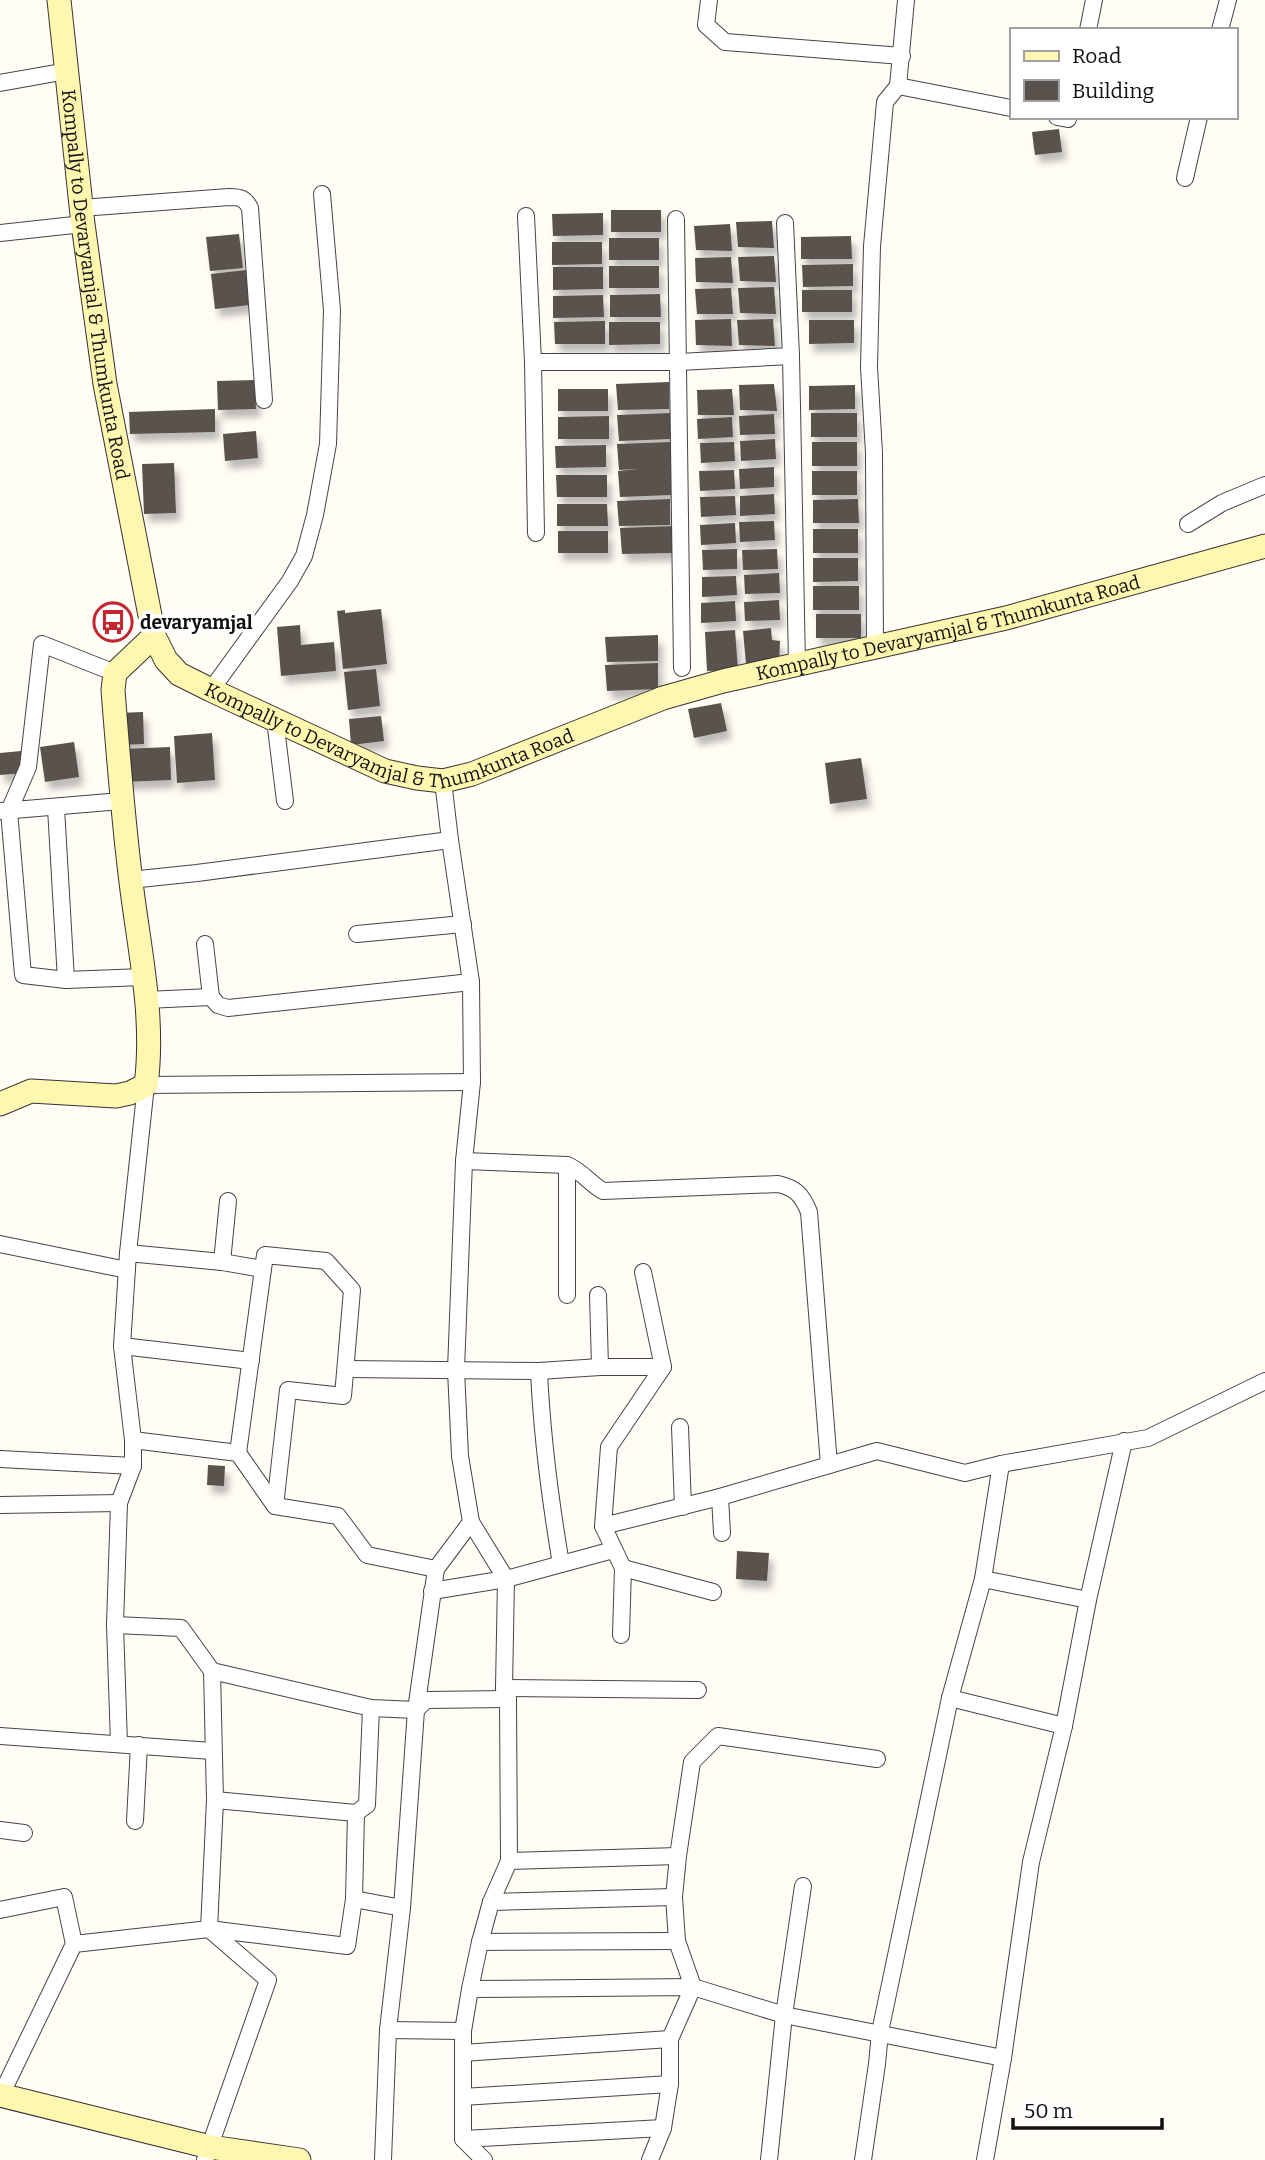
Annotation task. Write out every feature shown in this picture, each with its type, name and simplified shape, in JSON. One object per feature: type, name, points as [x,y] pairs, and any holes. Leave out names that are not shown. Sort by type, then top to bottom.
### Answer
[{"type":"main road","name":"Kompally to Devaryamjal & Thumkunta Road","points":[[59,0],[82,216],[105,384],[154,636],[166,660],[179,674],[385,771],[443,781],[472,774],[663,698],[723,681],[1006,618],[1265,546]]},
{"type":"main road","points":[[0,1103],[31,1091],[116,1096],[131,1093],[146,1085],[148,1012],[121,801],[113,690],[115,673],[154,636]]},
{"type":"main road","points":[[1,2095],[207,2153],[287,2159]]},
{"type":"street","points":[[709,0],[706,25],[724,42],[902,56]]},
{"type":"street","points":[[875,646],[874,453],[869,367],[872,246],[884,103],[898,86],[906,0]]},
{"type":"street","points":[[1088,28],[1094,0]]},
{"type":"street","points":[[1221,28],[1228,0]]},
{"type":"street","points":[[0,83],[67,71]]},
{"type":"street","points":[[898,86],[1010,108]]},
{"type":"street","points":[[1185,178],[1199,119]]},
{"type":"street","points":[[211,690],[290,581],[303,556],[315,515],[328,444],[332,310],[322,194]]},
{"type":"street","points":[[0,233],[82,216],[229,197],[246,200],[250,208],[264,400]]},
{"type":"street","points":[[526,216],[533,362],[536,533]]},
{"type":"street","points":[[676,219],[682,668]]},
{"type":"street","points":[[785,223],[791,356],[797,664]]},
{"type":"street","points":[[533,362],[679,362],[791,356]]},
{"type":"street","points":[[1188,524],[1222,503],[1265,485]]},
{"type":"street","points":[[115,673],[42,644],[28,767],[4,811],[23,975],[211,998],[218,1005],[228,1008],[471,982]]},
{"type":"street","points":[[275,720],[285,802]]},
{"type":"street","points":[[443,781],[471,982],[472,1082],[464,1161],[456,1370],[460,1456],[471,1522],[506,1579],[509,1861],[491,1902],[480,1942],[463,2031],[463,2138],[484,2160]]},
{"type":"street","points":[[4,811],[121,801]]},
{"type":"street","points":[[56,808],[66,980]]},
{"type":"street","points":[[130,880],[450,840]]},
{"type":"street","points":[[357,934],[463,924]]},
{"type":"street","points":[[205,944],[211,998]]},
{"type":"street","points":[[119,1744],[115,1625],[119,1503],[133,1465],[133,1440],[122,1346],[127,1261],[146,1085],[472,1082]]},
{"type":"street","points":[[464,1161],[566,1166],[576,1169],[603,1192],[778,1184],[793,1188],[803,1197],[809,1212],[829,1465]]},
{"type":"street","points":[[566,1166],[567,1295]]},
{"type":"street","points":[[222,1262],[228,1201]]},
{"type":"street","points":[[0,1244],[127,1261],[222,1262],[263,1269]]},
{"type":"street","points":[[275,1506],[288,1390],[343,1396],[352,1290],[326,1261],[265,1255],[238,1453],[275,1506],[338,1516],[367,1555],[436,1569]]},
{"type":"street","points":[[621,1635],[623,1568],[603,1526],[609,1447],[663,1367],[643,1272]]},
{"type":"street","points":[[598,1295],[600,1367]]},
{"type":"street","points":[[122,1346],[251,1361]]},
{"type":"street","points":[[346,1368],[539,1371],[663,1367]]},
{"type":"street","points":[[539,1371],[542,1436],[561,1564]]},
{"type":"street","points":[[603,1526],[720,1497],[877,1451],[965,1473],[1148,1438],[1265,1381]]},
{"type":"street","points":[[680,1427],[683,1507]]},
{"type":"street","points":[[133,1440],[238,1453]]},
{"type":"street","points":[[985,2160],[1003,2058],[1031,1862],[1124,1441]]},
{"type":"street","points":[[0,1459],[133,1465]]},
{"type":"street","points":[[863,2160],[880,2032],[950,1698],[983,1579],[1001,1464]]},
{"type":"street","points":[[720,1497],[722,1534]]},
{"type":"street","points":[[0,1505],[119,1503]]},
{"type":"street","points":[[383,2160],[387,2030],[402,1908],[416,1710],[432,1591],[436,1569],[471,1522]]},
{"type":"street","points":[[432,1591],[506,1579],[613,1550]]},
{"type":"street","points":[[623,1568],[713,1592]]},
{"type":"street","points":[[983,1579],[1088,1600]]},
{"type":"street","points":[[115,1625],[181,1628],[212,1671],[215,1800],[209,1929]]},
{"type":"street","points":[[212,1671],[371,1708],[416,1710],[426,1700],[506,1694],[698,1690]]},
{"type":"street","points":[[950,1698],[1063,1726]]},
{"type":"street","points":[[215,1800],[356,1813],[367,1805],[371,1708]]},
{"type":"street","points":[[0,1736],[212,1751]]},
{"type":"street","points":[[650,2160],[663,2128],[670,2084],[670,2039],[694,1987],[677,1941],[674,1897],[692,1762],[718,1736],[877,1759]]},
{"type":"street","points":[[135,1821],[139,1745]]},
{"type":"street","points":[[74,1944],[209,1929],[347,1946],[354,1899],[356,1813]]},
{"type":"street","points":[[0,1830],[23,1833]]},
{"type":"street","points":[[509,1861],[678,1856]]},
{"type":"street","points":[[769,2160],[784,2015],[803,1886]]},
{"type":"street","points":[[0,1910],[64,1897],[74,1944],[1,2095]]},
{"type":"street","points":[[491,1902],[674,1897]]},
{"type":"street","points":[[354,1899],[402,1908]]},
{"type":"street","points":[[207,2153],[268,1980],[209,1929]]},
{"type":"street","points":[[480,1942],[677,1941]]},
{"type":"street","points":[[470,1989],[694,1987],[784,2015],[1003,2058]]},
{"type":"street","points":[[387,2030],[463,2031]]},
{"type":"street","points":[[463,2053],[670,2039]]},
{"type":"street","points":[[463,2097],[670,2084]]},
{"type":"street","points":[[463,2138],[663,2128]]},
{"type":"building","points":[[1059,129],[1062,152],[1035,155],[1032,132]]},
{"type":"building","points":[[611,210],[661,210],[661,232],[611,232]]},
{"type":"building","points":[[603,213],[603,235],[553,236],[552,214]]},
{"type":"building","points":[[772,221],[774,248],[738,247],[736,222]]},
{"type":"building","points":[[730,224],[732,251],[696,250],[694,226]]},
{"type":"building","points":[[239,234],[243,268],[210,271],[206,237]]},
{"type":"building","points":[[851,236],[852,259],[801,259],[801,237]]},
{"type":"building","points":[[609,238],[659,238],[659,260],[609,260]]},
{"type":"building","points":[[552,242],[602,242],[602,264],[552,265]]},
{"type":"building","points":[[774,256],[776,282],[740,281],[738,257]]},
{"type":"building","points":[[731,257],[733,283],[696,282],[695,258]]},
{"type":"building","points":[[853,264],[853,286],[803,287],[802,265]]},
{"type":"building","points":[[609,266],[659,266],[659,288],[609,288]]},
{"type":"building","points":[[553,267],[603,267],[603,289],[553,290]]},
{"type":"building","points":[[246,270],[250,305],[215,309],[211,274]]},
{"type":"building","points":[[774,287],[776,314],[740,313],[738,288]]},
{"type":"building","points":[[731,288],[733,314],[697,314],[695,289]]},
{"type":"building","points":[[802,290],[852,290],[852,312],[802,312]]},
{"type":"building","points":[[660,294],[661,317],[610,317],[610,295]]},
{"type":"building","points":[[603,295],[604,317],[553,318],[553,296]]},
{"type":"building","points":[[731,319],[732,346],[696,345],[695,320]]},
{"type":"building","points":[[773,319],[775,346],[739,345],[737,320]]},
{"type":"building","points":[[809,320],[854,320],[854,343],[809,344]]},
{"type":"building","points":[[605,321],[605,344],[555,344],[554,322]]},
{"type":"building","points":[[609,322],[660,322],[660,344],[609,345]]},
{"type":"building","points":[[255,380],[256,409],[218,410],[217,381]]},
{"type":"building","points":[[669,382],[669,409],[618,410],[616,384]]},
{"type":"building","points":[[774,384],[777,411],[740,410],[739,385]]},
{"type":"building","points":[[855,385],[855,409],[809,410],[809,386]]},
{"type":"building","points":[[558,389],[608,389],[608,411],[558,411]]},
{"type":"building","points":[[732,389],[734,415],[698,415],[697,390]]},
{"type":"building","points":[[215,409],[215,432],[130,434],[129,412]]},
{"type":"building","points":[[671,413],[671,439],[619,441],[617,415]]},
{"type":"building","points":[[811,413],[857,413],[857,437],[811,437]]},
{"type":"building","points":[[774,414],[775,434],[740,435],[739,416]]},
{"type":"building","points":[[609,416],[609,439],[558,439],[558,417]]},
{"type":"building","points":[[732,417],[733,437],[698,439],[697,419]]},
{"type":"building","points":[[256,431],[258,458],[225,461],[223,434]]},
{"type":"building","points":[[775,439],[776,459],[741,461],[740,441]]},
{"type":"building","points":[[671,442],[672,495],[620,497],[618,471],[638,469],[619,470],[617,444]]},
{"type":"building","points":[[734,442],[735,461],[701,463],[700,443]]},
{"type":"building","points":[[812,442],[857,442],[857,466],[812,466]]},
{"type":"building","points":[[606,445],[606,467],[556,468],[555,446]]},
{"type":"building","points":[[174,463],[176,513],[144,514],[142,464]]},
{"type":"building","points":[[774,467],[774,487],[740,489],[739,469]]},
{"type":"building","points":[[734,470],[735,489],[700,491],[699,471]]},
{"type":"building","points":[[812,471],[857,471],[857,495],[812,495]]},
{"type":"building","points":[[556,475],[607,475],[607,497],[557,497]]},
{"type":"building","points":[[774,494],[775,514],[740,516],[740,496]]},
{"type":"building","points":[[735,496],[736,515],[701,517],[700,497]]},
{"type":"building","points":[[670,499],[670,525],[619,526],[617,501]]},
{"type":"building","points":[[858,499],[859,523],[813,523],[813,500]]},
{"type":"building","points":[[557,504],[607,504],[608,526],[557,526]]},
{"type":"building","points":[[774,521],[775,540],[740,542],[739,522]]},
{"type":"building","points":[[735,523],[736,543],[701,545],[700,525]]},
{"type":"building","points":[[674,526],[674,553],[622,554],[620,528]]},
{"type":"building","points":[[813,529],[858,529],[858,553],[813,553]]},
{"type":"building","points":[[558,531],[608,531],[608,553],[558,553]]},
{"type":"building","points":[[737,549],[737,569],[703,570],[702,550]]},
{"type":"building","points":[[777,549],[778,569],[743,570],[742,550]]},
{"type":"building","points":[[813,558],[858,558],[858,581],[813,582]]},
{"type":"building","points":[[779,573],[780,593],[745,594],[744,575]]},
{"type":"building","points":[[736,576],[737,595],[702,597],[702,577]]},
{"type":"building","points":[[813,586],[859,586],[859,610],[813,610]]},
{"type":"building","points":[[779,600],[780,620],[745,621],[744,602]]},
{"type":"building","points":[[735,601],[736,621],[701,623],[701,603]]},
{"type":"building","points":[[381,609],[387,664],[343,669],[337,611],[345,610],[345,613]]},
{"type":"building","points":[[816,614],[861,614],[861,638],[816,638]]},
{"type":"building","points":[[300,625],[301,645],[334,642],[336,671],[281,676],[277,627]]},
{"type":"building","points":[[771,628],[772,640],[780,641],[779,663],[746,664],[743,631]]},
{"type":"building","points":[[735,630],[738,670],[707,671],[705,632]]},
{"type":"building","points":[[658,635],[658,661],[607,662],[605,637]]},
{"type":"building","points":[[658,663],[658,689],[607,691],[605,665]]},
{"type":"building","points":[[376,669],[380,706],[348,710],[344,672]]},
{"type":"building","points":[[721,703],[727,731],[694,738],[688,709]]},
{"type":"building","points":[[143,712],[144,744],[120,745],[118,713]]},
{"type":"building","points":[[381,716],[384,741],[351,745],[349,719]]},
{"type":"building","points":[[212,733],[215,780],[177,783],[174,736]]},
{"type":"building","points":[[74,742],[79,777],[45,782],[40,747]]},
{"type":"building","points":[[170,747],[171,780],[123,782],[122,749]]},
{"type":"building","points":[[21,751],[24,773],[0,775],[0,753]]},
{"type":"building","points":[[861,758],[867,799],[830,804],[825,763]]},
{"type":"building","points":[[208,1465],[225,1466],[224,1486],[207,1485]]},
{"type":"building","points":[[737,1551],[769,1553],[767,1581],[736,1579]]},
{"type":"place","name":"devaryamjal","points":[[113,622]]}]
